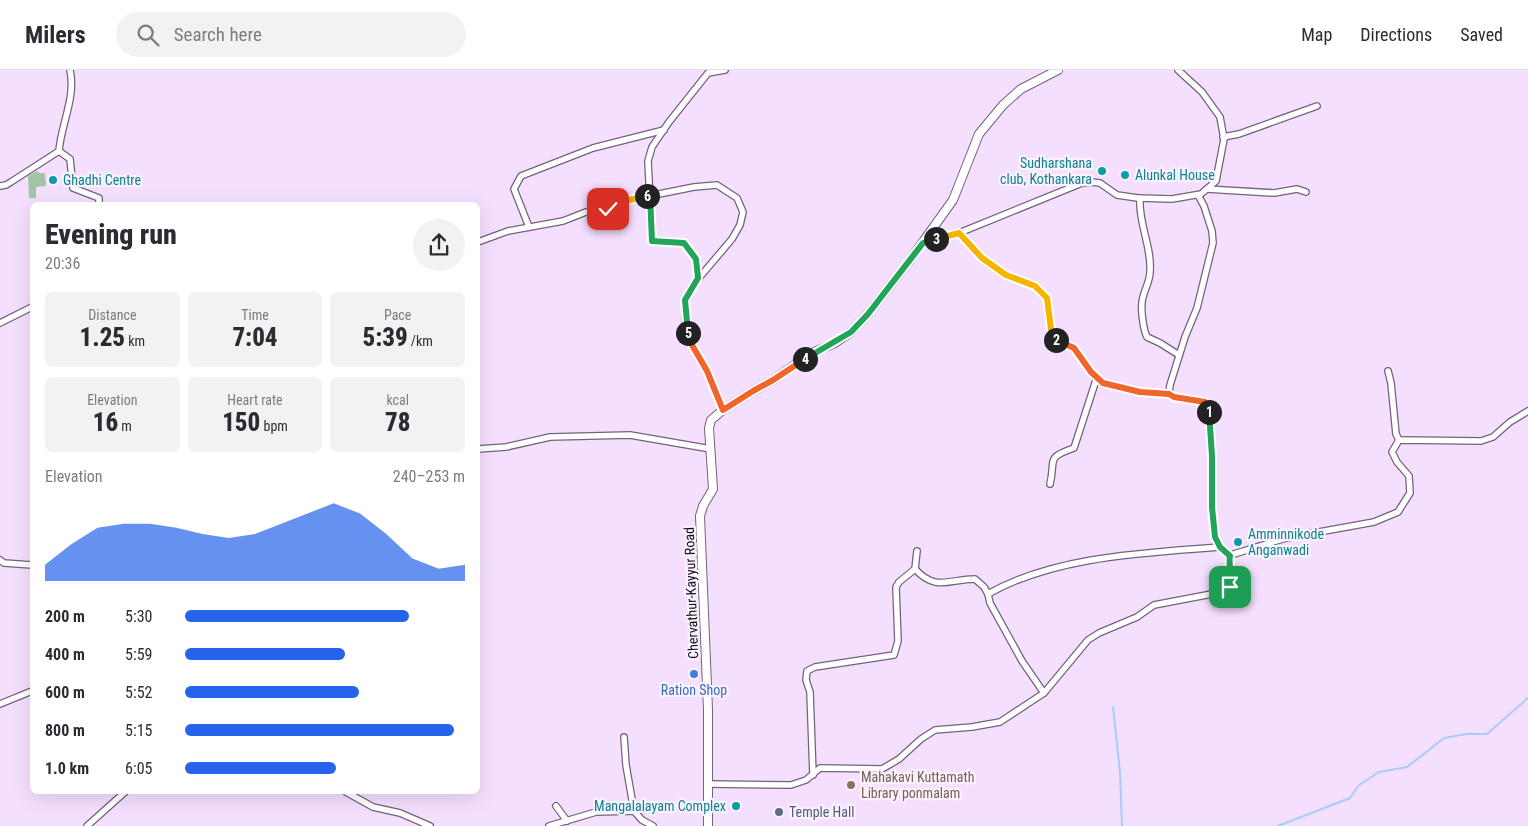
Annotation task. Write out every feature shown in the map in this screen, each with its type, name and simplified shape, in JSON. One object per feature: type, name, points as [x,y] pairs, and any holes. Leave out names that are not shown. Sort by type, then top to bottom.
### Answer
[{"type":"main road","name":"Chervathur-Kayyur Road","points":[[708,826],[708,710],[700,516],[703,506],[713,489],[712,449],[709,428],[711,420],[723,410],[773,380],[814,352],[833,344],[851,332],[868,314],[923,243],[953,200],[979,134],[1003,104],[1021,89],[1058,70]]},
{"type":"street","points":[[59,151],[71,95],[70,70]]},
{"type":"street","points":[[698,278],[696,259],[684,243],[652,241],[648,161],[652,147],[708,73],[725,70]]},
{"type":"street","points":[[923,243],[959,233],[1082,183],[1100,183],[1117,195],[1140,198],[1172,199],[1201,194],[1216,181],[1223,137],[1220,118],[1202,92],[1178,70]]},
{"type":"street","points":[[1223,137],[1238,134],[1317,106]]},
{"type":"street","points":[[529,228],[514,189],[521,176],[594,148],[664,130]]},
{"type":"street","points":[[0,186],[6,186],[59,151]]},
{"type":"street","points":[[59,151],[70,159],[73,188],[99,198],[100,202]]},
{"type":"street","points":[[480,241],[500,234],[563,221],[586,212],[608,209],[629,200],[694,187],[717,185],[737,198],[743,212],[740,225],[732,239],[698,278],[685,300],[686,329],[692,345],[707,371],[723,410]]},
{"type":"street","points":[[1207,189],[1274,193],[1297,189],[1306,192]]},
{"type":"street","points":[[1169,394],[1179,355],[1197,308],[1213,243],[1212,231],[1204,206],[1198,195]]},
{"type":"street","points":[[1140,198],[1139,212],[1148,241],[1150,258],[1150,273],[1142,301],[1144,332],[1146,337],[1179,355]]},
{"type":"street","points":[[959,233],[982,258],[1006,275],[1035,286],[1047,298],[1052,337],[1074,348],[1091,372],[1103,383],[1132,390],[1169,394],[1174,397],[1205,402],[1208,408],[1212,456],[1212,507],[1215,537],[1220,547],[1230,556]]},
{"type":"street","points":[[0,323],[30,308]]},
{"type":"street","points":[[1388,371],[1396,434],[1400,440]]},
{"type":"street","points":[[1050,484],[1052,460],[1058,454],[1074,448],[1097,377]]},
{"type":"street","points":[[1400,440],[1481,441],[1493,437],[1510,422],[1528,411]]},
{"type":"street","points":[[480,449],[506,447],[550,437],[630,435],[712,449]]},
{"type":"street","points":[[1230,556],[1286,538],[1374,522],[1398,512],[1410,493],[1409,476],[1397,462],[1392,452],[1400,440]]},
{"type":"street","points":[[988,594],[1007,583],[1066,565],[1140,553],[1220,547]]},
{"type":"street","points":[[813,774],[810,692],[806,680],[807,671],[815,667],[894,655],[898,641],[896,588],[899,582],[915,569],[917,551]]},
{"type":"street","points":[[709,784],[792,785],[806,780],[820,768],[882,769],[899,759],[921,739],[935,730],[972,727],[1000,722],[1044,693],[1088,640],[1137,616],[1154,605],[1217,593],[1228,589],[1232,582],[1230,556]]},
{"type":"street","points":[[0,560],[4,563],[30,566]]},
{"type":"street","points":[[915,569],[923,577],[934,582],[956,582],[962,579],[975,579],[984,587],[990,603],[1022,661],[1044,693]]},
{"type":"street","points":[[0,704],[30,692]]},
{"type":"street","points":[[624,737],[626,764],[634,811],[642,820],[653,826]]},
{"type":"street","points":[[87,826],[123,794]]},
{"type":"street","points":[[350,794],[373,807],[400,813],[430,826]]},
{"type":"street","points":[[556,806],[567,821]]},
{"type":"street","points":[[549,826],[596,812],[634,811]]},
{"type":"green space","points":[[37,171],[45,173],[46,186],[36,187],[36,198],[29,198],[28,176]]},
{"type":"waterway","points":[[1278,826],[1350,798],[1358,786],[1379,772],[1407,767],[1444,738],[1466,734],[1487,734],[1528,698]]},
{"type":"waterway","points":[[1113,707],[1120,772],[1122,826]]},
{"type":"place","name":"Sudharshana club, Kothankara","points":[[1102,171]]},
{"type":"place","name":"Alunkal House","points":[[1125,175]]},
{"type":"place","name":"Ghadhi Centre","points":[[53,180]]},
{"type":"place","name":"Amminnikode Anganwadi","points":[[1238,542]]},
{"type":"place","name":"Ration Shop","points":[[694,674]]},
{"type":"place","name":"Mahakavi Kuttamath Library ponmalam","points":[[851,785]]},
{"type":"place","name":"Mangalalayam Complex","points":[[736,806]]},
{"type":"place","name":"Temple Hall","points":[[779,812]]},
{"type":"route","points":[[608,209],[629,200],[650,195],[652,241],[684,243],[696,259],[698,278],[692,285],[685,300],[686,329],[692,345],[707,371],[723,410],[773,380],[814,352],[833,344],[851,332],[868,314],[923,243],[959,233],[982,258],[1006,275],[1035,286],[1047,298],[1048,321],[1052,337],[1074,348],[1091,372],[1103,383],[1140,392],[1169,394],[1174,397],[1190,398],[1205,402],[1208,408],[1212,456],[1212,507],[1215,537],[1220,547],[1230,556],[1232,582],[1230,587]]}]
